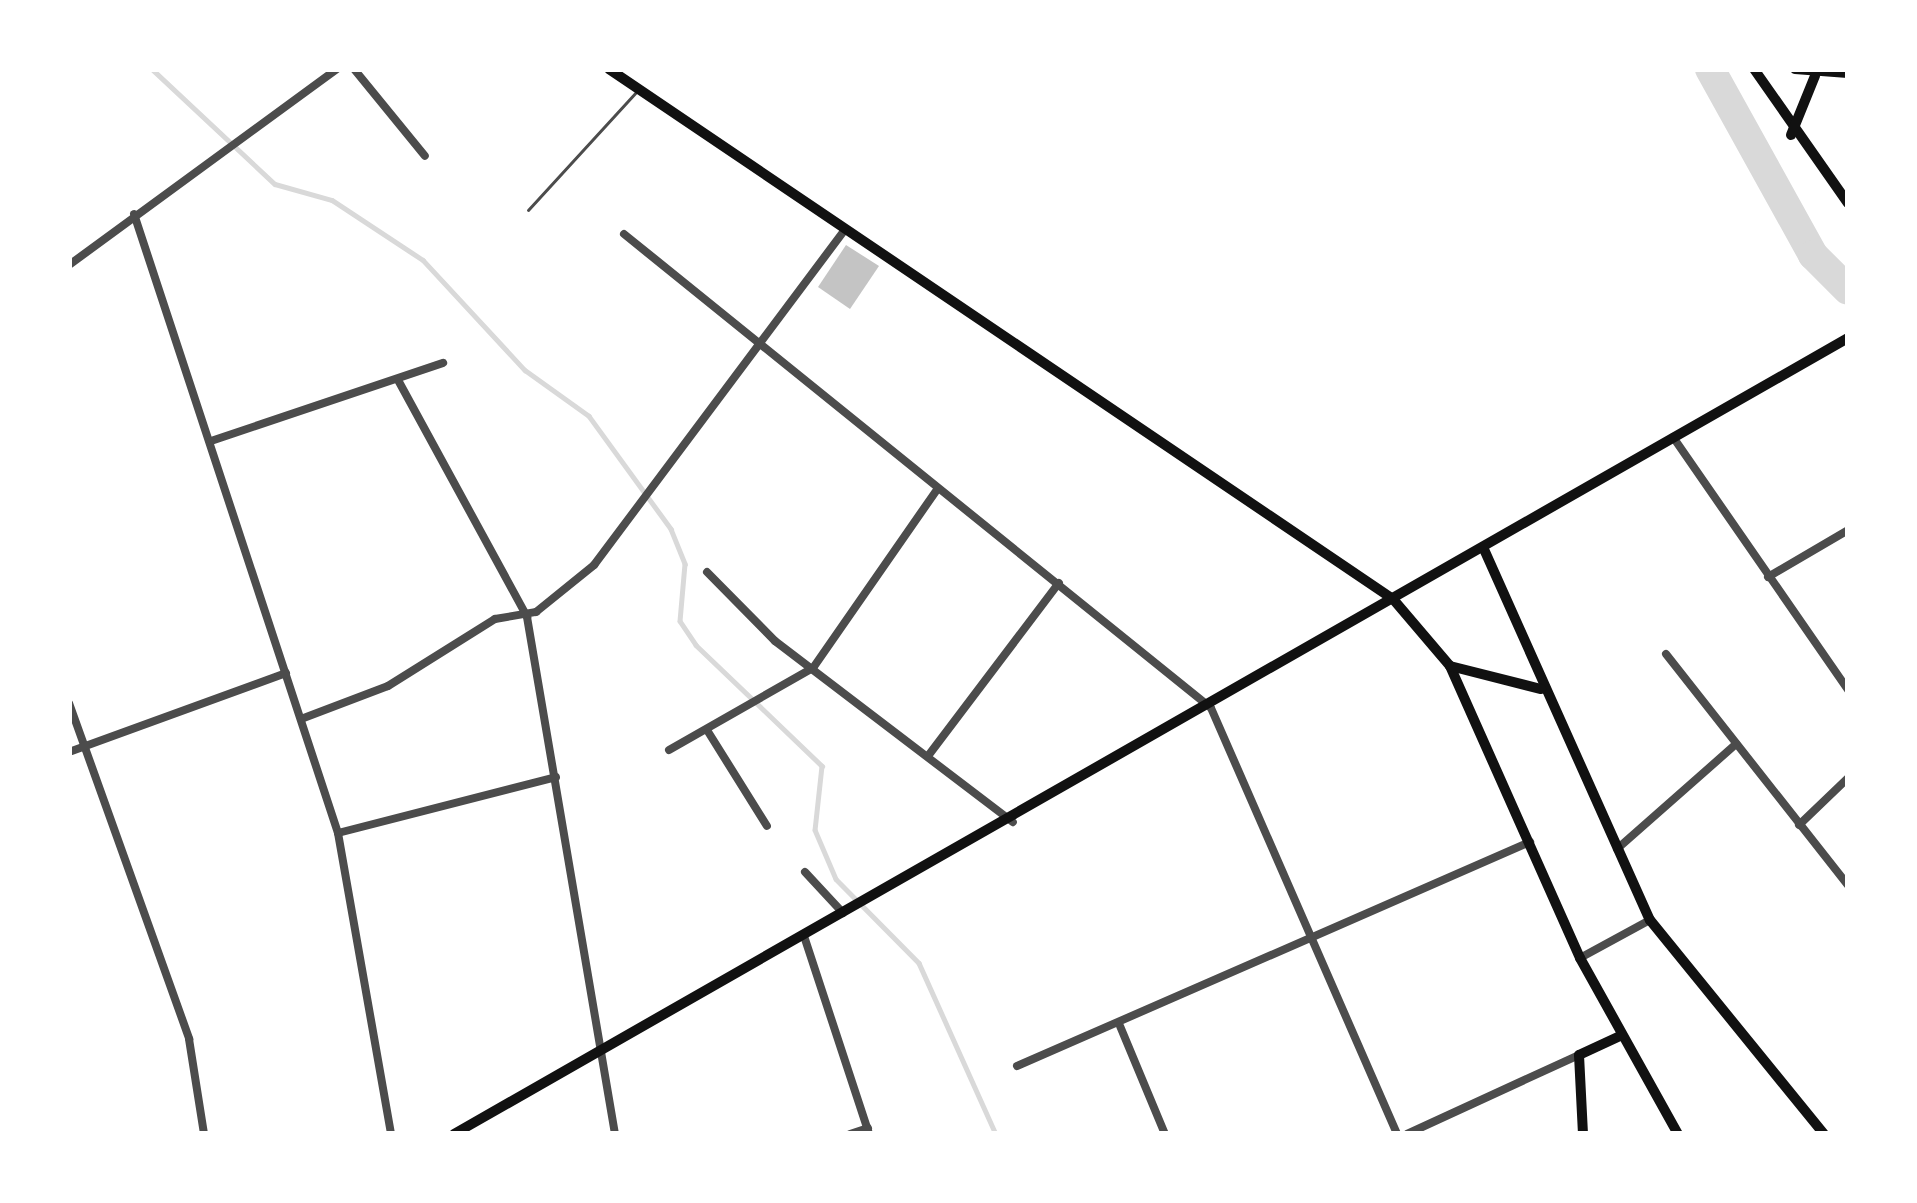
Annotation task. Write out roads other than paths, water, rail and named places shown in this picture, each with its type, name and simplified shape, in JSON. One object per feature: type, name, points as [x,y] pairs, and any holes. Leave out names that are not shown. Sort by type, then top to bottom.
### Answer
[{"type":"main road","points":[[609,69],[1394,599],[1450,666],[1580,958],[1678,1134]]},
{"type":"main road","points":[[1754,69],[1791,135],[1848,203]]},
{"type":"main road","points":[[1795,69],[1816,76],[1848,74]]},
{"type":"main road","points":[[1791,135],[1816,76]]},
{"type":"main road","points":[[454,1134],[599,1047],[1013,822],[1844,340]]},
{"type":"main road","points":[[1483,548],[1541,689],[1650,920],[1824,1134]]},
{"type":"main road","points":[[1450,666],[1541,689]]},
{"type":"main road","points":[[1583,1134],[1579,1055],[1622,1036]]},
{"type":"street","points":[[69,265],[337,69]]},
{"type":"street","points":[[354,69],[425,156]]},
{"type":"street","points":[[134,214],[338,833],[391,1134]]},
{"type":"street","points":[[301,719],[388,686],[495,619],[526,617],[622,536],[844,231]]},
{"type":"street","points":[[624,233],[758,352],[1059,583],[1211,708],[1397,1134]]},
{"type":"street","points":[[212,441],[442,363]]},
{"type":"street","points":[[398,380],[526,617],[615,1134]]},
{"type":"street","points":[[1673,437],[1848,690]]},
{"type":"street","points":[[669,749],[814,668],[938,488]]},
{"type":"street","points":[[1768,577],[1848,530]]},
{"type":"street","points":[[707,572],[814,668],[1013,822]]},
{"type":"street","points":[[928,756],[1059,583]]},
{"type":"street","points":[[1666,654],[1848,885]]},
{"type":"street","points":[[69,752],[286,673]]},
{"type":"street","points":[[69,703],[189,1039],[204,1134]]},
{"type":"street","points":[[707,730],[767,826]]},
{"type":"street","points":[[1616,850],[1737,743]]},
{"type":"street","points":[[338,833],[556,777]]},
{"type":"street","points":[[1799,825],[1848,778]]},
{"type":"street","points":[[1017,1066],[1314,942],[1530,842]]},
{"type":"street","points":[[805,872],[844,914]]},
{"type":"street","points":[[1580,958],[1650,920]]},
{"type":"street","points":[[804,936],[868,1131],[850,1134]]},
{"type":"street","points":[[1120,1026],[1165,1134]]},
{"type":"street","points":[[1407,1134],[1579,1055]]},
{"type":"lane","points":[[528,210],[639,90]]},
{"type":"waterway","points":[[152,69],[275,184],[332,200],[423,260],[525,370],[589,416],[671,529],[685,564],[680,621],[696,645],[822,766],[815,830],[836,879],[919,963],[996,1134]]},
{"type":"waterway","points":[[1710,69],[1813,255],[1848,290]]}]
